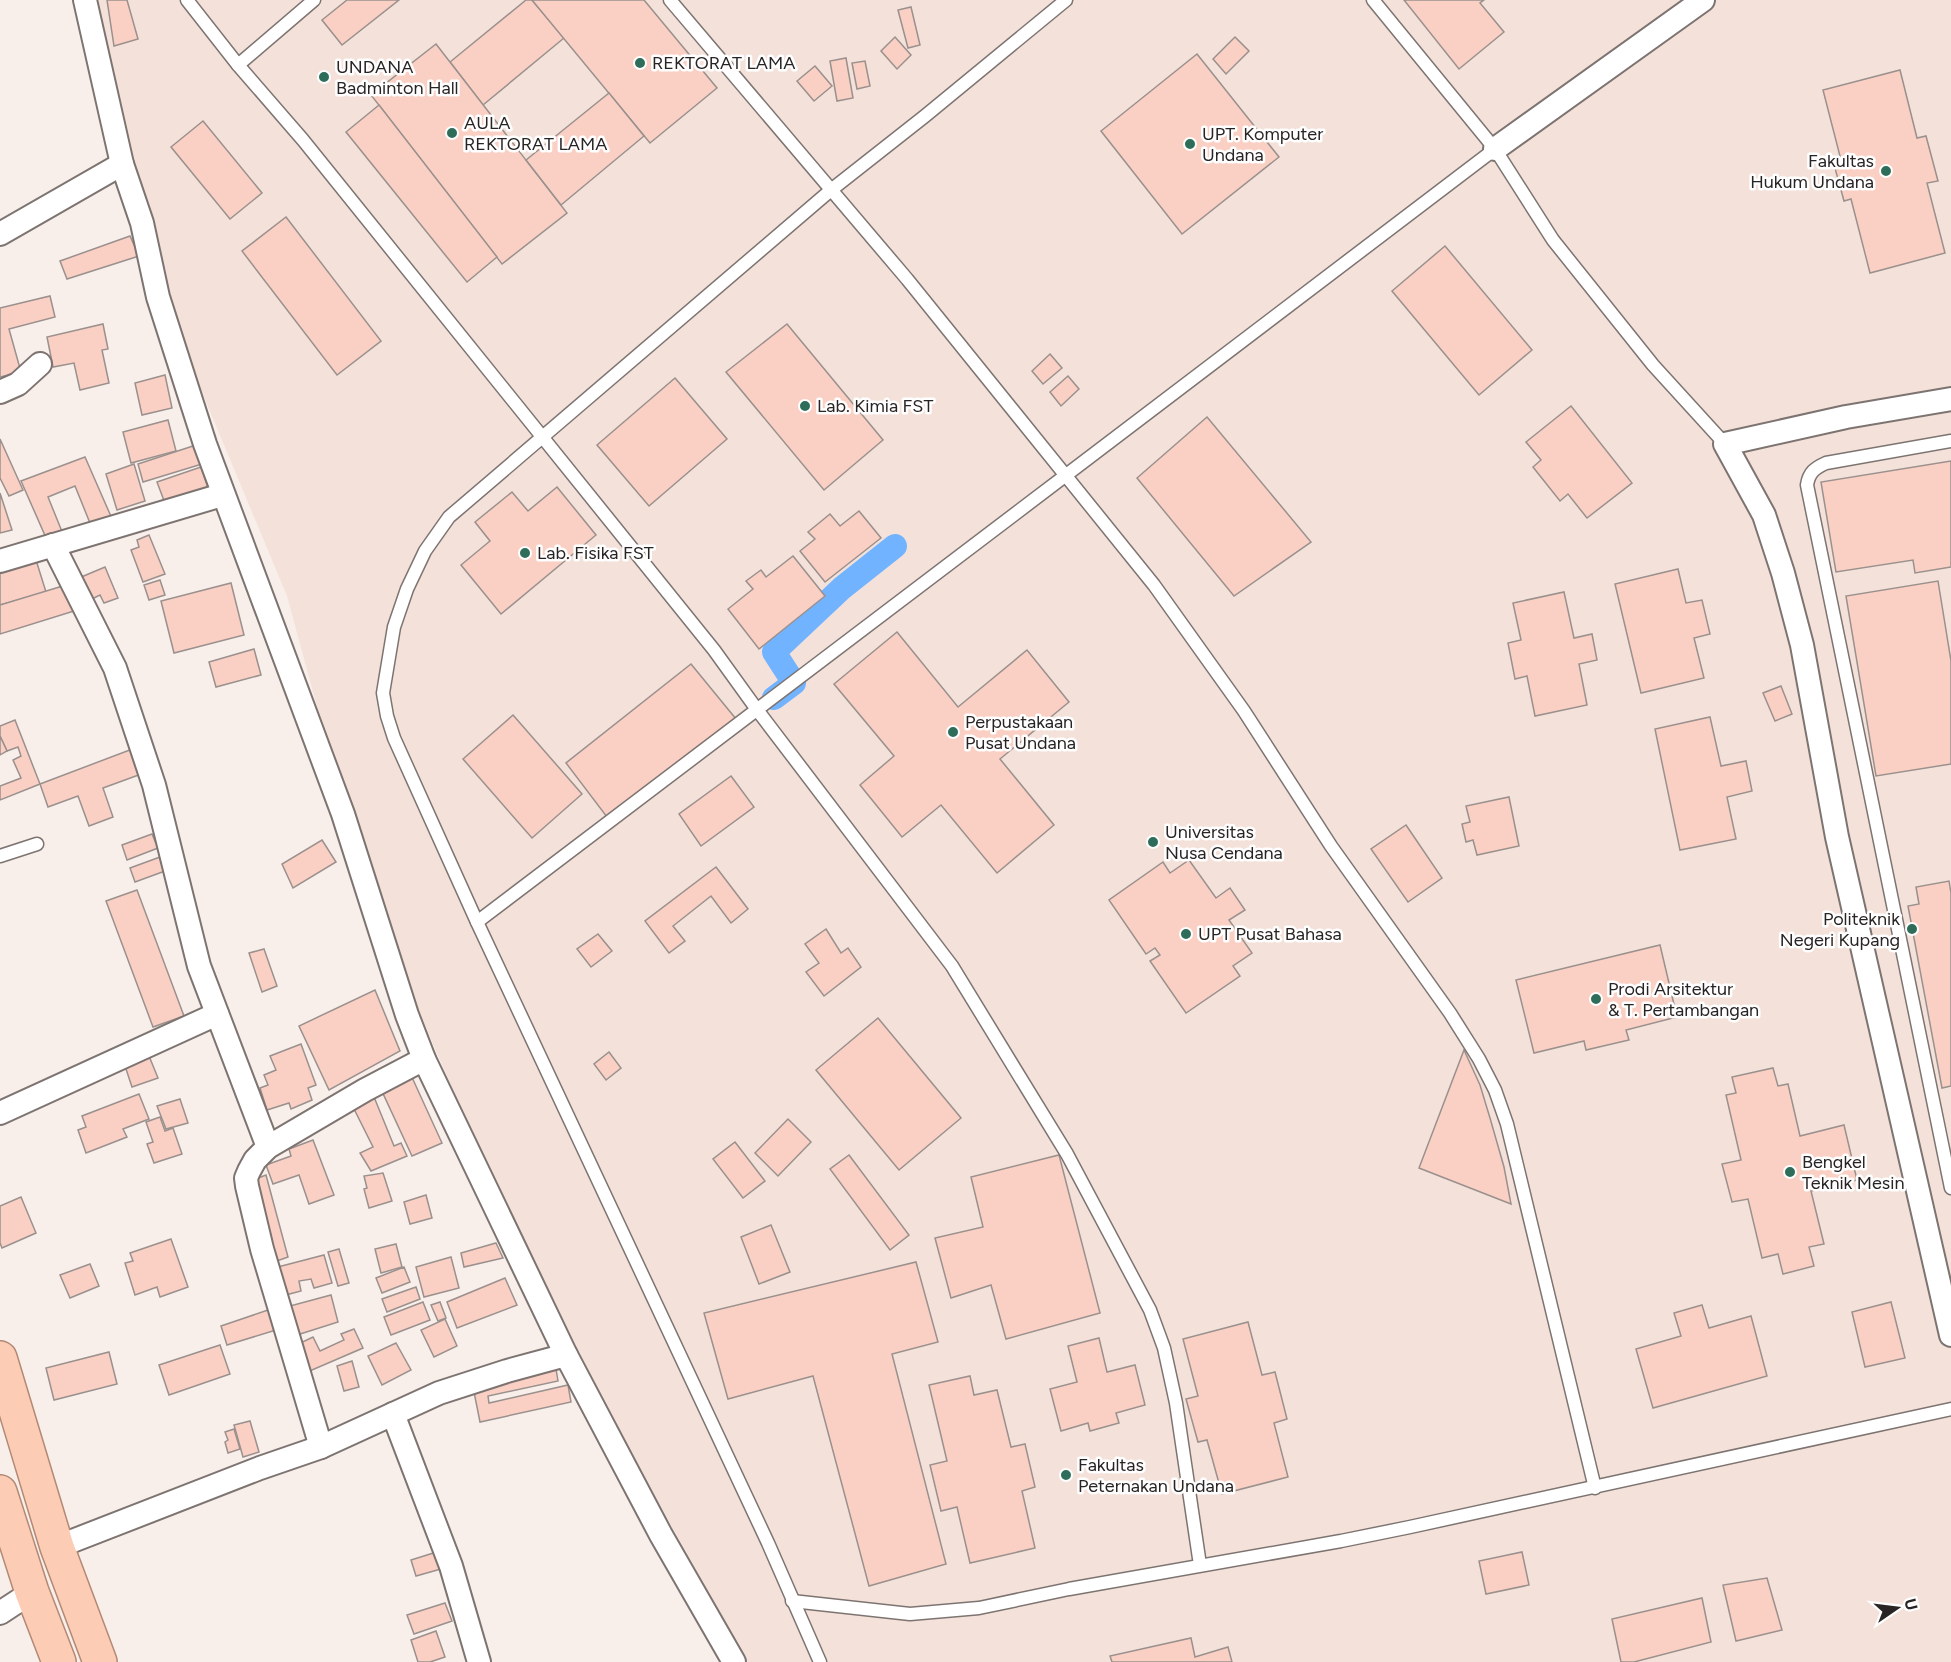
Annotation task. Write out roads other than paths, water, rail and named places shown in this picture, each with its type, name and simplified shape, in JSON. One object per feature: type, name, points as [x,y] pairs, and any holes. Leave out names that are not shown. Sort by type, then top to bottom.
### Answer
[{"type":"highway","points":[[0,1358],[57,1547],[100,1662]]},
{"type":"highway","points":[[0,1492],[32,1592],[59,1662]]},
{"type":"street","points":[[85,0],[122,164],[142,223],[158,297],[222,495],[343,814],[407,1015],[424,1059],[566,1355],[661,1535],[732,1662]]},
{"type":"street","points":[[1495,149],[1703,0]]},
{"type":"street","points":[[0,234],[122,164]]},
{"type":"street","points":[[0,392],[18,384],[40,364]]},
{"type":"street","points":[[1951,399],[1846,417],[1725,444],[1764,515],[1783,573],[1802,645],[1837,837],[1951,1335]]},
{"type":"street","points":[[0,561],[222,495]]},
{"type":"street","points":[[53,545],[115,668],[154,785],[199,966],[268,1148]]},
{"type":"street","points":[[0,1113],[217,1014]]},
{"type":"street","points":[[321,1447],[262,1249],[246,1178],[255,1161],[268,1148],[365,1090],[424,1059]]},
{"type":"street","points":[[57,1547],[260,1468],[321,1447],[439,1393],[566,1355]]},
{"type":"street","points":[[393,1414],[451,1566],[479,1662]]},
{"type":"street","points":[[0,1612],[32,1592]]},
{"type":"lane","points":[[187,0],[237,64],[303,140],[544,436],[714,650],[952,966],[1067,1154],[1150,1310],[1164,1348],[1176,1403],[1200,1565]]},
{"type":"lane","points":[[237,64],[314,0]]},
{"type":"lane","points":[[670,0],[907,279],[1154,585],[1206,656],[1331,846],[1450,1013],[1479,1059],[1495,1090],[1507,1124],[1595,1488]]},
{"type":"lane","points":[[820,1662],[768,1543],[477,922],[394,738],[387,716],[383,693],[384,683],[394,627],[407,589],[425,551],[449,517],[831,190],[1066,0]]},
{"type":"lane","points":[[1373,0],[1495,149],[1553,240],[1653,365],[1725,444]]},
{"type":"lane","points":[[477,922],[758,711],[1064,475],[1495,149]]},
{"type":"lane","points":[[1951,441],[1826,463],[1814,469],[1808,477],[1807,485],[1951,1188]]},
{"type":"lane","points":[[0,856],[37,844]]},
{"type":"lane","points":[[792,1601],[910,1614],[979,1608],[1069,1589],[1341,1541],[1595,1488],[1951,1409]]},
{"type":"waterway","points":[[774,698],[794,683],[774,652],[842,588],[895,546]]},
{"type":"place","name":"REKTORAT LAMA","points":[[640,63]]},
{"type":"place","name":"UNDANA Badminton Hall","points":[[324,77]]},
{"type":"place","name":"AULA REKTORAT LAMA","points":[[452,133]]},
{"type":"place","name":"UPT. Komputer Undana","points":[[1190,144]]},
{"type":"place","name":"Fakultas Hukum Undana","points":[[1886,171]]},
{"type":"place","name":"Lab. Kimia FST","points":[[805,406]]},
{"type":"place","name":"Lab. Fisika FST","points":[[525,553]]},
{"type":"place","name":"Perpustakaan Pusat Undana","points":[[953,732]]},
{"type":"place","name":"Universitas Nusa Cendana","points":[[1153,842]]},
{"type":"place","name":"Politeknik Negeri Kupang","points":[[1912,929]]},
{"type":"place","name":"UPT Pusat Bahasa","points":[[1186,934]]},
{"type":"place","name":"Prodi Arsitektur & T. Pertambangan","points":[[1596,999]]},
{"type":"place","name":"Bengkel Teknik Mesin","points":[[1790,1172]]},
{"type":"place","name":"Fakultas Peternakan Undana","points":[[1066,1475]]}]
